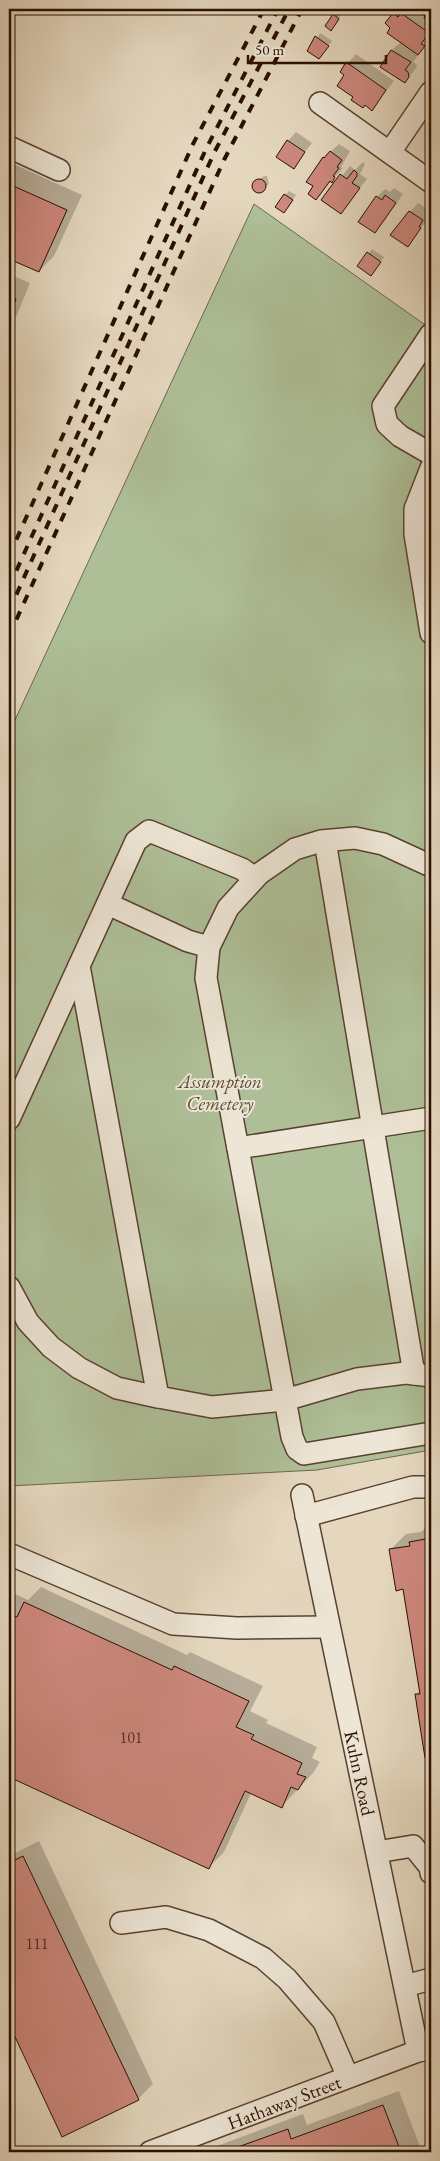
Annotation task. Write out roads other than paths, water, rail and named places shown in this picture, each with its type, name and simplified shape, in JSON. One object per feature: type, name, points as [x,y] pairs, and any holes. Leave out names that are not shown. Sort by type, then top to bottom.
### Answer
[{"type":"street","points":[[390,152],[431,92]]},
{"type":"street","points":[[320,103],[431,182]]},
{"type":"street","points":[[9,148],[59,170]]},
{"type":"street","points":[[431,334],[384,406],[387,424],[400,436],[431,454]]},
{"type":"street","points":[[431,468],[415,509],[415,534],[431,633]]},
{"type":"street","points":[[9,1120],[136,841],[149,831],[242,869],[255,878]]},
{"type":"street","points":[[431,866],[383,844],[355,838],[325,841],[295,849],[255,878],[228,908],[209,947],[206,978],[292,1437],[297,1449],[304,1454],[431,1433]]},
{"type":"street","points":[[9,1287],[28,1322],[51,1347],[79,1368],[116,1388],[158,1397],[212,1407],[285,1400],[357,1379],[406,1373],[422,1375],[372,1127],[325,841]]},
{"type":"street","points":[[108,904],[188,941],[209,947]]},
{"type":"street","points":[[79,966],[158,1397]]},
{"type":"street","points":[[238,1148],[431,1118]]},
{"type":"street","points":[[306,1516],[413,1486],[431,1487]]},
{"type":"street","name":"Kuhn Road","points":[[302,1495],[404,1986],[425,2050]]},
{"type":"street","points":[[9,1554],[173,1624],[237,1628],[329,1627]]},
{"type":"street","points":[[376,1852],[413,1846],[430,1867],[431,1873]]},
{"type":"street","points":[[121,1923],[166,1917],[209,1930],[263,1958],[287,1979],[324,2022],[348,2077]]},
{"type":"street","points":[[404,1986],[431,1980]]},
{"type":"street","name":"Hathaway Street","points":[[150,2152],[425,2050]]},
{"type":"railway","points":[[9,556],[193,144],[264,9]]},
{"type":"railway","points":[[9,587],[206,149],[278,9]]},
{"type":"railway","points":[[9,611],[214,153],[289,9]]},
{"type":"railway","points":[[9,636],[224,160],[302,9]]},
{"type":"park label","name":"Assumption Cemetery","points":[[220,1092]]}]
